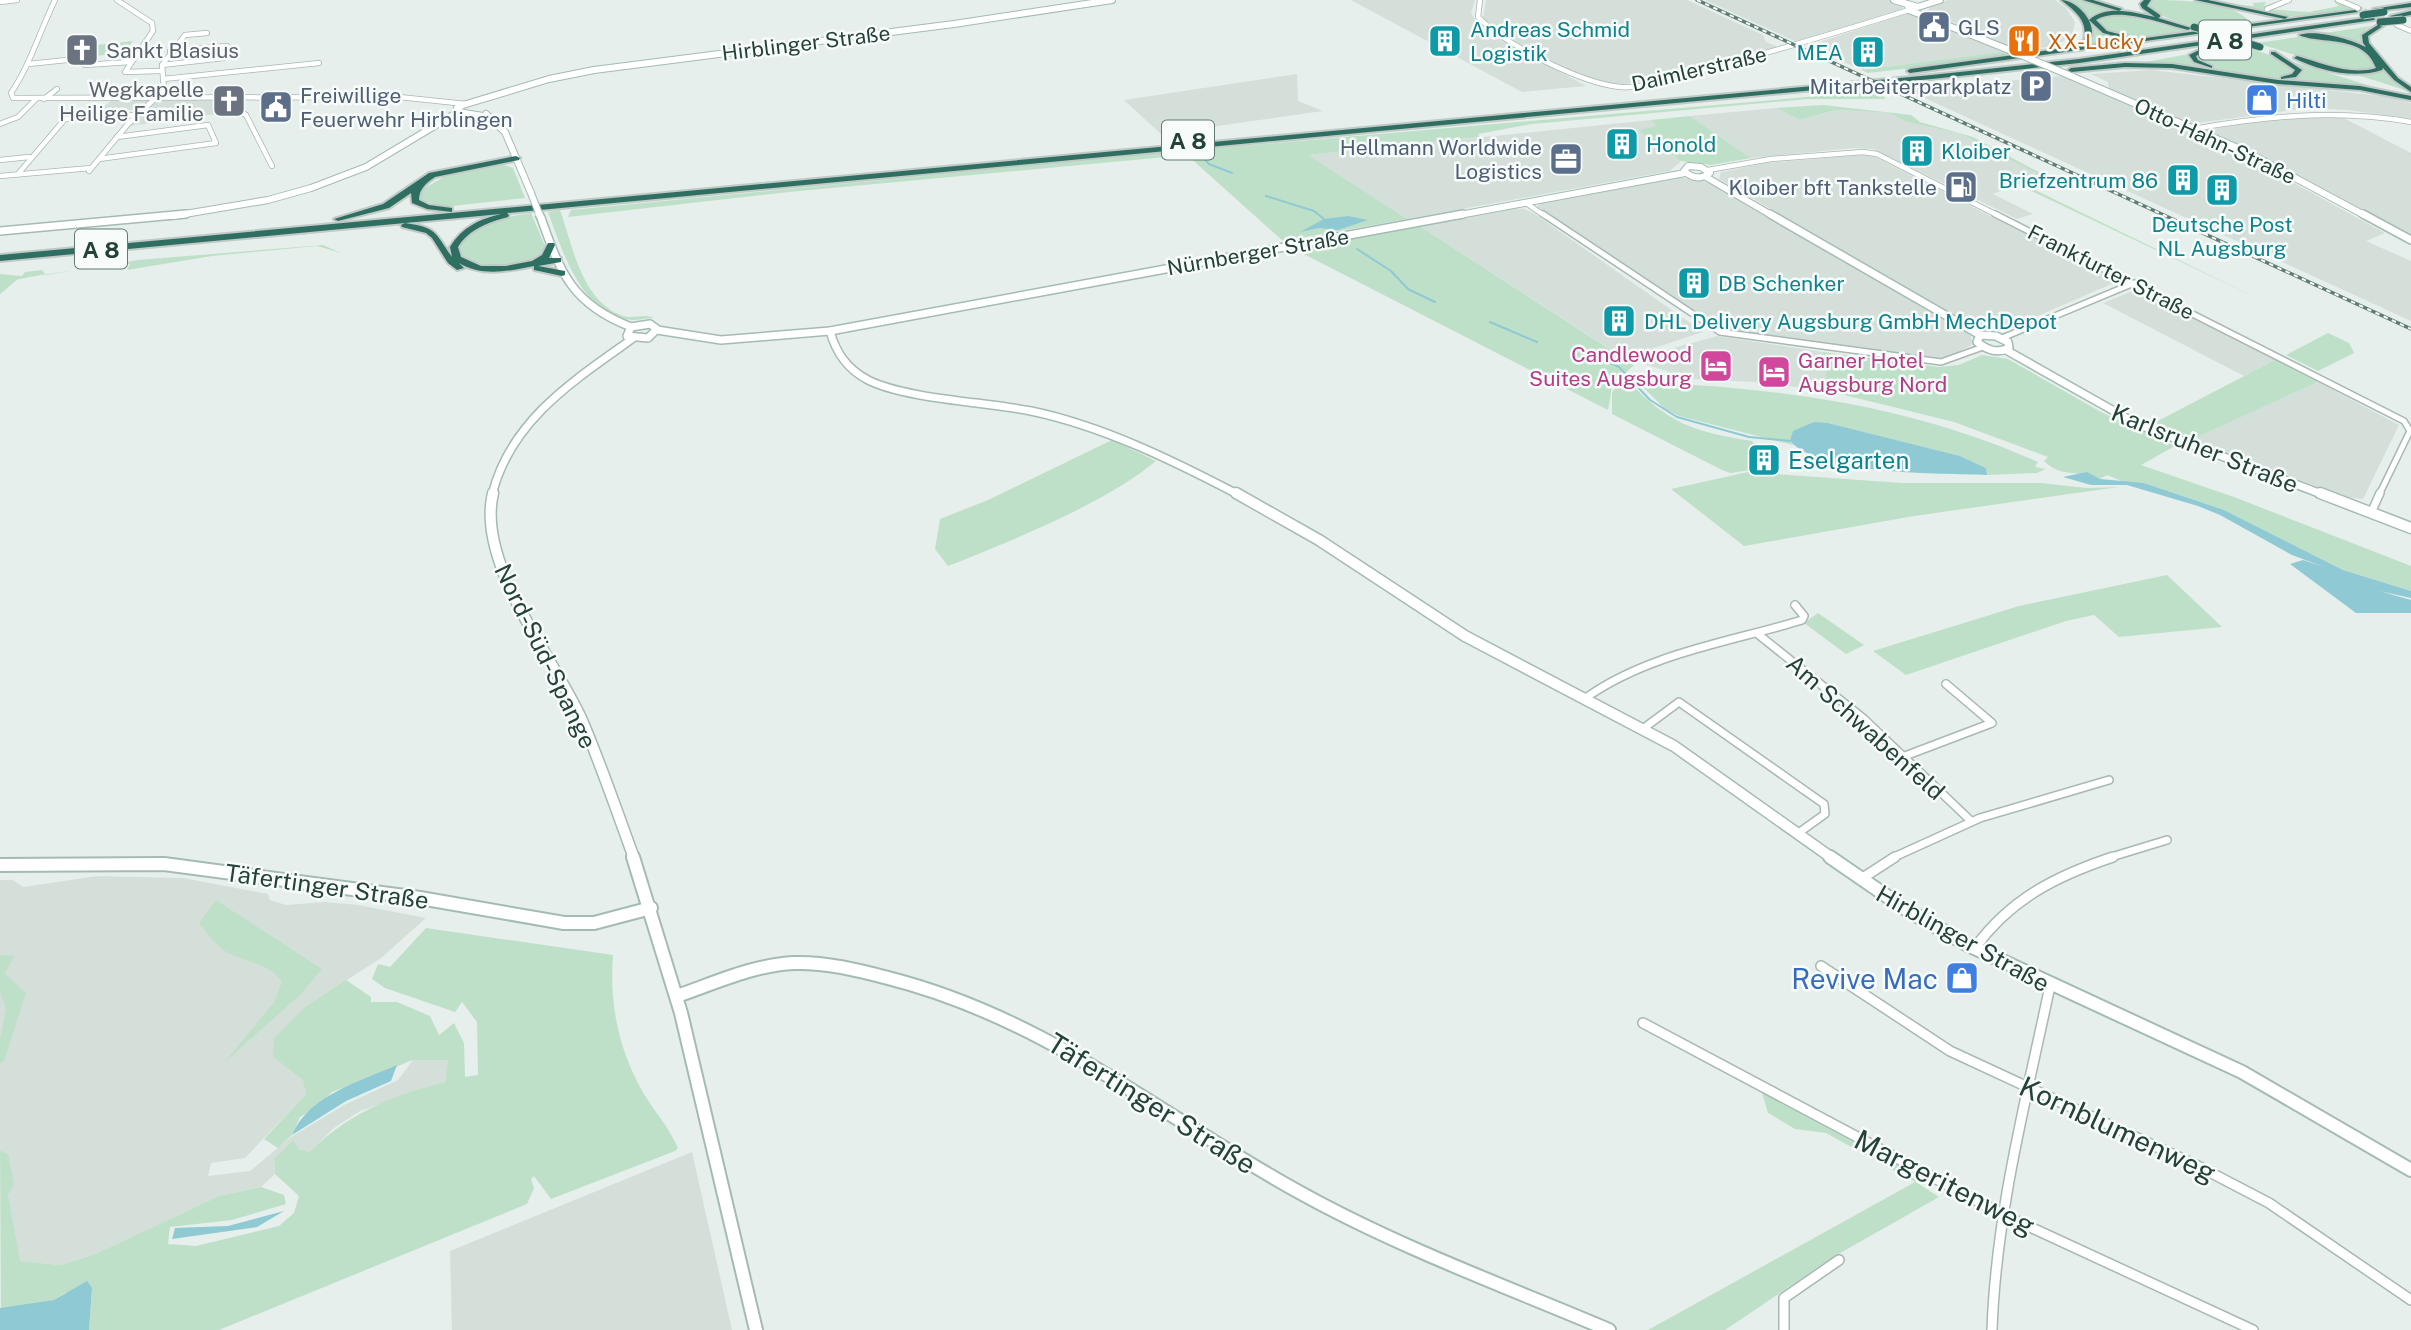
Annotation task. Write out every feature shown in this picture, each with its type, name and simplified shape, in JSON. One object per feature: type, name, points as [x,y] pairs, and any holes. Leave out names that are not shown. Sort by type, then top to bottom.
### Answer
[{"type":"highway","points":[[2059,53],[2082,45],[2089,36],[2090,29],[2083,16],[2064,0]]},
{"type":"highway","points":[[2085,0],[2297,58],[2411,94]]},
{"type":"highway","points":[[2095,0],[2175,22]]},
{"type":"highway","points":[[2148,0],[2143,4],[2149,12],[2191,28]]},
{"type":"highway","points":[[2188,0],[2227,9],[2249,18],[2250,24],[2238,28]]},
{"type":"highway","points":[[2199,0],[2273,16],[2320,17]]},
{"type":"highway","points":[[1886,76],[2356,10],[2376,9],[2407,15]]},
{"type":"highway","name":"A 8","points":[[0,252],[1886,76],[2090,54],[2384,12],[2407,15]]},
{"type":"highway","points":[[2155,19],[2114,13],[2096,16],[2092,21],[2100,29],[2122,37],[2166,38]]},
{"type":"highway","points":[[2109,66],[2207,48],[2381,23],[2407,15]]},
{"type":"highway","name":"A 8","points":[[0,258],[1932,77],[2079,61],[2407,15]]},
{"type":"highway","points":[[2381,23],[2370,29],[2365,36],[2366,43],[2411,94]]},
{"type":"highway","points":[[2291,35],[2344,40],[2368,52],[2381,66],[2378,71],[2363,72],[2297,58]]},
{"type":"highway","points":[[2257,47],[2411,94]]},
{"type":"highway","points":[[2207,48],[2194,52],[2193,58],[2216,69],[2273,78],[2297,74],[2299,70],[2295,64],[2273,53]]},
{"type":"highway","points":[[1932,77],[2109,66],[2172,66],[2278,82],[2411,94]]},
{"type":"highway","points":[[449,210],[417,202],[413,197],[416,190],[436,177],[494,162],[507,154],[510,144]]},
{"type":"highway","points":[[319,223],[386,206],[432,175],[516,158]]},
{"type":"highway","points":[[494,162],[520,168]]},
{"type":"highway","points":[[547,206],[482,223],[460,237],[454,249],[459,260],[477,268],[495,270],[530,267],[562,273]]},
{"type":"highway","points":[[377,223],[427,229],[442,242],[450,262],[468,271],[496,274],[558,261]]},
{"type":"highway","points":[[530,267],[546,257],[551,245]]},
{"type":"street","points":[[0,2],[17,0]]},
{"type":"street","points":[[55,0],[31,49],[29,64],[10,95],[16,99],[350,97],[441,101],[481,107],[500,126],[510,144],[562,273],[579,300],[601,314],[631,327],[650,324],[653,333],[632,339],[626,334],[631,327]]},
{"type":"street","points":[[117,0],[152,24],[149,37],[125,68],[126,73],[160,71]]},
{"type":"street","name":"Hirblinger Straße","points":[[502,94],[549,79],[594,71],[954,24],[1112,0]]},
{"type":"street","name":"Daimlerstraße","points":[[1480,0],[1478,17],[1492,31],[1583,80],[1615,87],[1659,81],[1788,48],[1909,8]]},
{"type":"street","points":[[1894,0],[1909,8],[1918,9],[1940,0]]},
{"type":"street","points":[[2267,9],[2289,0]]},
{"type":"street","points":[[2338,0],[2356,10]]},
{"type":"street","name":"Otto-Hahn-Straße","points":[[1918,9],[2264,160],[2411,240]]},
{"type":"street","points":[[2407,15],[2411,31]]},
{"type":"street","points":[[0,176],[90,169],[117,137],[165,89],[160,71],[170,51],[185,35],[207,33]]},
{"type":"street","points":[[170,51],[227,46]]},
{"type":"street","points":[[162,65],[223,58]]},
{"type":"street","points":[[29,64],[67,60]]},
{"type":"street","points":[[85,65],[130,62]]},
{"type":"street","points":[[163,79],[319,63]]},
{"type":"street","points":[[43,100],[57,89]]},
{"type":"street","points":[[0,231],[209,209],[281,196],[327,183],[386,158],[458,110],[502,94]]},
{"type":"street","points":[[471,113],[502,94]]},
{"type":"street","points":[[211,97],[239,109],[251,124],[272,166]]},
{"type":"street","points":[[232,105],[242,97]]},
{"type":"street","points":[[239,109],[240,103],[249,97]]},
{"type":"street","points":[[0,124],[18,117],[36,99]]},
{"type":"street","points":[[441,101],[458,110],[489,117]]},
{"type":"street","points":[[2193,129],[2302,112],[2346,112],[2411,121]]},
{"type":"street","points":[[18,174],[65,119],[138,115]]},
{"type":"street","points":[[99,159],[216,143],[208,125],[117,137]]},
{"type":"street","name":"Frankfurter Straße","points":[[1707,173],[1771,159],[1863,152],[1877,154],[2404,421],[2410,430],[2371,513]]},
{"type":"street","points":[[0,160],[30,157]]},
{"type":"street","name":"Nürnberger Straße","points":[[653,333],[716,341],[757,342],[799,336],[1685,173],[1684,169],[1688,166],[1707,173]]},
{"type":"street","points":[[1685,173],[1707,173],[1980,335],[2002,338],[2134,283]]},
{"type":"street","points":[[1526,203],[1720,332],[1941,362],[1983,347],[2006,350],[2009,345],[2002,338]]},
{"type":"street","name":"Hirblinger Straße","points":[[830,331],[840,360],[860,377],[900,390],[1001,405],[1055,417],[1123,441],[1280,518],[1465,637],[1587,697],[1698,760],[1860,880],[1974,949],[2050,986],[2237,1069],[2308,1106],[2411,1170]]},
{"type":"street","points":[[1980,335],[1976,340],[1983,347]]},
{"type":"street","name":"Nord-Süd-Spange","points":[[632,339],[562,391],[528,424],[506,454],[491,499],[490,521],[498,557],[570,696],[651,908],[682,1016],[756,1330]]},
{"type":"street","name":"Karlsruher Straße","points":[[2006,350],[2137,424],[2411,528]]},
{"type":"street","points":[[1587,697],[1595,690],[1649,666],[1802,620],[1804,616],[1795,605]]},
{"type":"street","name":"Am Schwabenfeld","points":[[1759,635],[1816,678],[1905,757],[1971,821]]},
{"type":"street","points":[[1905,757],[1992,723],[1946,684]]},
{"type":"street","points":[[1644,728],[1679,702],[1727,734],[1824,804],[1825,814],[1797,834]]},
{"type":"street","points":[[1860,880],[1920,843],[1971,821],[2109,780]]},
{"type":"street","points":[[1974,949],[1996,917],[2021,898],[2069,873],[2167,840]]},
{"type":"street","name":"Täfertinger Straße","points":[[0,865],[176,865],[420,898],[565,923],[594,923],[651,908]]},
{"type":"street","name":"Täfertinger Straße","points":[[677,996],[765,968],[794,963],[897,978],[953,995],[1010,1017],[1069,1048],[1252,1167],[1340,1215],[1609,1330]]},
{"type":"street","name":"Kornblumenweg","points":[[1821,966],[1950,1051],[2198,1166],[2269,1203],[2411,1300]]},
{"type":"street","points":[[1992,1330],[1994,1269],[2002,1214],[2050,986]]},
{"type":"street","name":"Margeritenweg","points":[[1643,1023],[2002,1214],[2253,1330]]},
{"type":"street","points":[[1784,1330],[1784,1298],[1839,1260]]},
{"type":"shaded area","points":[[1351,0],[1475,0],[1471,13],[1481,29],[1586,86],[1522,92]]},
{"type":"shaded area","points":[[1486,0],[1687,0],[1763,35],[1766,42],[1778,47],[1661,79],[1616,85],[1584,79],[1496,31],[1483,19]]},
{"type":"shaded area","points":[[1705,0],[1889,0],[1903,6],[1903,9],[1799,43]]},
{"type":"shaded area","points":[[1948,0],[2055,0],[2066,8],[2075,22],[2072,37],[2049,47],[2017,50],[1927,11],[1933,5]]},
{"type":"shaded area","points":[[1909,13],[2007,51],[1862,70],[1807,46]]},
{"type":"shaded area","points":[[2151,70],[2390,97],[2411,103],[2411,119],[2348,110],[2309,108],[2190,124],[2109,90],[2108,82],[2091,74]]},
{"type":"shaded area","points":[[1297,74],[1298,101],[1323,111],[1161,134],[1124,100]]},
{"type":"shaded area","points":[[2063,76],[2230,148],[2385,233],[2366,241],[2411,261],[2411,321],[1905,89]]},
{"type":"shaded area","points":[[208,98],[237,111],[130,126],[144,110],[101,109],[111,101]]},
{"type":"shaded area","points":[[1776,108],[1800,120],[1836,110],[1889,113],[1907,122],[1961,134],[2041,175],[1993,194],[2033,214],[2017,219],[1873,149],[1854,148],[1751,158],[1690,116]]},
{"type":"shaded area","points":[[2336,114],[2411,153],[2411,237],[2206,130],[2281,117]]},
{"type":"shaded area","points":[[1651,120],[1658,126],[1639,130],[1681,161],[1670,171],[1407,219],[1307,155]]},
{"type":"shaded area","points":[[1862,155],[1875,157],[2116,282],[2003,331],[1977,328],[1719,179],[1721,172],[1765,163]]},
{"type":"shaded area","points":[[1679,177],[1710,183],[1962,329],[1971,336],[1972,345],[1942,360],[1718,330],[1537,207],[1542,202]]},
{"type":"shaded area","points":[[1509,208],[1524,209],[1535,214],[1703,332],[1624,358],[1418,225]]},
{"type":"shaded area","points":[[2130,292],[2148,295],[2275,360],[2244,376],[2103,303]]},
{"type":"shaded area","points":[[1717,336],[1823,352],[1828,391],[1756,382],[1665,378],[1667,371],[1641,363],[1670,349]]},
{"type":"shaded area","points":[[2318,382],[2399,425],[2363,499],[2346,497],[2191,440]]},
{"type":"shaded area","points":[[98,876],[183,878],[268,894],[270,900],[286,905],[324,902],[358,905],[426,918],[381,958],[305,1007],[273,1057],[304,1080],[306,1094],[245,1158],[211,1163],[208,1176],[250,1171],[291,1137],[344,1105],[398,1080],[413,1060],[449,1060],[445,1082],[360,1111],[334,1128],[309,1152],[299,1149],[293,1141],[274,1159],[275,1174],[261,1187],[219,1196],[93,1255],[60,1265],[19,1261],[8,1194],[8,1154],[0,1150],[0,880],[13,880],[23,887]]},
{"type":"shaded area","points":[[692,1152],[732,1330],[452,1330],[450,1251]]},
{"type":"green space","points":[[2066,0],[2082,0],[2133,14],[2098,14],[2090,20],[2107,33],[2141,40],[2080,49],[2090,40],[2092,32],[2074,6]]},
{"type":"green space","points":[[2153,0],[2190,1],[2219,6],[2242,15],[2249,22],[2226,29],[2197,27],[2147,7],[2146,3]]},
{"type":"green space","points":[[2203,0],[2254,6],[2253,3],[2266,2],[2264,6],[2283,0],[2265,9],[2309,12],[2339,6],[2332,0],[2355,9],[2310,16],[2281,16]]},
{"type":"green space","points":[[2120,14],[2193,33],[2154,38],[2129,37],[2105,30],[2095,22],[2101,16]]},
{"type":"green space","points":[[2372,26],[2366,29],[2363,42],[2392,78],[2411,92],[2257,43]]},
{"type":"green space","points":[[133,41],[123,53],[65,59],[70,48]]},
{"type":"green space","points":[[2238,45],[2390,92],[2197,68],[2135,64]]},
{"type":"green space","points":[[2007,51],[2018,56],[1868,73],[1862,70]]},
{"type":"green space","points":[[1878,91],[1886,99],[1808,99],[1532,124],[1478,134],[1480,137],[1308,155],[1407,219],[1283,241],[1187,155],[789,192],[568,217],[571,210],[1182,151]]},
{"type":"green space","points":[[1823,105],[1911,115],[1920,122],[1973,137],[2044,175],[2028,183],[2033,189],[2259,299],[2019,185],[2040,175],[1961,134],[1907,122],[1889,113],[1836,110],[1800,120],[1776,108]]},
{"type":"green space","points":[[1690,116],[1751,158],[1711,165],[1681,161],[1638,130],[1657,126],[1651,120]]},
{"type":"green space","points":[[504,165],[513,168],[525,198],[443,207],[421,200],[421,190],[444,177]]},
{"type":"green space","points":[[560,210],[581,271],[597,298],[609,309],[623,316],[654,318],[632,320],[615,316],[587,295],[568,262],[548,212]]},
{"type":"green space","points":[[531,213],[545,246],[539,260],[498,267],[459,256],[459,244],[475,231],[501,219]]},
{"type":"green space","points":[[1418,225],[1634,365],[1612,386],[1608,410],[1294,249]]},
{"type":"green space","points":[[323,245],[341,253],[317,246],[212,256],[127,270],[130,264],[74,270],[138,260]]},
{"type":"green space","points":[[42,270],[46,274],[17,280],[0,294],[0,274],[22,276],[25,272]]},
{"type":"green space","points":[[2328,333],[2349,343],[2354,353],[2318,371],[2286,355]]},
{"type":"green space","points":[[1823,352],[1938,367],[1959,365],[1982,355],[2008,359],[2101,412],[2175,446],[2141,465],[2234,497],[2411,566],[2411,591],[2343,570],[2224,510],[2144,483],[2124,482],[2107,475],[2100,479],[2064,472],[2044,461],[2048,457],[1954,422],[1828,391]]},
{"type":"green space","points":[[2275,360],[2318,382],[2191,440],[2152,424]]},
{"type":"green space","points":[[1623,376],[1653,404],[1680,422],[1711,433],[1752,441],[1757,447],[1755,462],[1779,463],[1780,466],[1752,465],[1751,470],[1730,473],[1612,414],[1612,393]]},
{"type":"green space","points":[[1640,384],[1801,396],[1897,414],[1992,443],[2038,462],[2035,467],[2046,469],[2037,473],[1987,475],[1986,468],[1960,456],[1828,423],[1790,441],[1793,445],[1679,416],[1664,408]]},
{"type":"green space","points":[[1112,440],[1156,461],[1135,477],[1084,507],[948,566],[935,549],[940,519],[988,500]]},
{"type":"green space","points":[[1748,472],[1902,483],[2041,483],[2087,488],[2119,487],[1914,516],[1744,546],[1671,489]]},
{"type":"green space","points":[[2167,575],[2222,627],[2119,637],[2094,615],[2066,621],[1906,675],[1873,651],[2019,606]]},
{"type":"green space","points":[[1818,613],[1864,645],[1846,654],[1804,623]]},
{"type":"green space","points":[[216,900],[322,969],[302,993],[224,1063],[274,1002],[282,982],[264,967],[225,951],[199,923]]},
{"type":"green space","points":[[426,928],[613,955],[615,1013],[624,1050],[639,1085],[678,1148],[551,1199],[534,1176],[531,1179],[534,1188],[527,1204],[219,1330],[89,1330],[92,1289],[65,1293],[54,1300],[1,1310],[0,1150],[8,1154],[14,1184],[8,1194],[20,1261],[60,1265],[93,1255],[219,1196],[261,1187],[284,1195],[286,1204],[232,1220],[170,1227],[168,1244],[196,1246],[279,1226],[294,1213],[299,1196],[275,1174],[274,1159],[293,1140],[299,1149],[309,1152],[356,1116],[406,1093],[445,1082],[448,1060],[413,1060],[332,1092],[316,1108],[300,1117],[292,1135],[278,1148],[264,1139],[306,1094],[303,1080],[273,1057],[274,1038],[305,1007],[346,980],[371,997],[371,1002],[397,1002],[430,1016],[439,1035],[454,1023],[464,1043],[465,1077],[478,1075],[477,1022],[462,1002],[455,1012],[385,988],[372,979],[378,964],[390,967]]},
{"type":"green space","points":[[0,955],[14,956],[5,974],[26,993],[4,1061],[0,1064],[0,1040],[6,1008],[0,992]]},
{"type":"green space","points":[[1761,1089],[1924,1176],[1916,1182],[1939,1197],[1835,1256],[1725,1330],[1648,1330],[1915,1182],[1826,1133],[1795,1129],[1768,1113]]},
{"type":"water","points":[[1348,216],[1368,220],[1338,230],[1319,228],[1300,232],[1324,219]]},
{"type":"water","points":[[1814,422],[1828,423],[1960,456],[1986,468],[1987,475],[1913,473],[1854,467],[1828,461],[1806,452],[1790,441],[1793,431]]},
{"type":"water","points":[[2087,472],[2100,479],[2144,483],[2224,510],[2343,570],[2411,591],[2411,598],[2379,591],[2411,600],[2411,613],[2356,613],[2290,564],[2303,560],[2324,567],[2292,555],[2220,515],[2198,506],[2127,485],[2091,485],[2063,477]]},
{"type":"water","points":[[397,1065],[391,1081],[346,1101],[292,1135],[300,1121],[323,1100],[337,1091]]},
{"type":"water","points":[[284,1211],[257,1227],[172,1239],[175,1228],[228,1226]]},
{"type":"water","points":[[87,1281],[92,1288],[89,1330],[0,1330],[0,1308],[54,1300]]},
{"type":"waterway","points":[[1199,153],[1209,164],[1232,173]]},
{"type":"waterway","points":[[1266,196],[1314,211],[1324,219]]},
{"type":"waterway","points":[[1357,249],[1391,271],[1408,289],[1435,302]]},
{"type":"waterway","points":[[1490,322],[1537,342]]},
{"type":"waterway","points":[[1595,356],[1619,367],[1650,400],[1677,417],[1749,437],[1790,441]]},
{"type":"tunnel","points":[[2358,8],[2390,22]]},
{"type":"railway","points":[[1697,0],[2411,329]]},
{"type":"place","name":"GLS","points":[[1934,27]]},
{"type":"place","name":"Andreas Schmid Logistik","points":[[1445,41]]},
{"type":"place","name":"XX-Lucky","points":[[2024,41]]},
{"type":"place","name":"Sankt Blasius","points":[[82,50]]},
{"type":"place","name":"MEA","points":[[1868,52]]},
{"type":"place","name":"Mitarbeiterparkplatz","points":[[2036,86]]},
{"type":"place","name":"Hilti","points":[[2262,100]]},
{"type":"place","name":"Wegkapelle Heilige Familie","points":[[229,101]]},
{"type":"place","name":"Freiwillige Feuerwehr Hirblingen","points":[[276,107]]},
{"type":"place","name":"Honold","points":[[1622,144]]},
{"type":"place","name":"Kloiber","points":[[1917,151]]},
{"type":"place","name":"Hellmann Worldwide Logistics","points":[[1566,159]]},
{"type":"place","name":"Briefzentrum 86","points":[[2183,180]]},
{"type":"place","name":"Kloiber bft Tankstelle","points":[[1961,187]]},
{"type":"place","name":"Deutsche Post NL Augsburg","points":[[2222,190]]},
{"type":"place","name":"DB Schenker","points":[[1694,283]]},
{"type":"place","name":"DHL Delivery Augsburg GmbH MechDepot","points":[[1619,321]]},
{"type":"place","name":"Candlewood Suites Augsburg","points":[[1716,366]]},
{"type":"place","name":"Garner Hotel Augsburg Nord","points":[[1774,372]]},
{"type":"place","name":"Eselgarten","points":[[1764,460]]},
{"type":"place","name":"Revive Mac","points":[[1962,978]]}]
